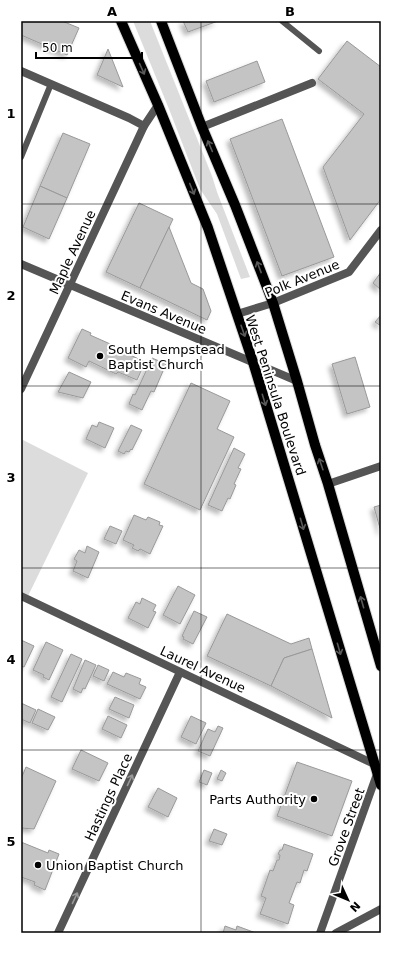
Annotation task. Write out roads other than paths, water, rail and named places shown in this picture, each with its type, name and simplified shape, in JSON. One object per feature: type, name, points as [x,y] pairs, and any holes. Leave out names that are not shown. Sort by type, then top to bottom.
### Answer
[{"type":"main road","name":"West Peninsula Boulevard","points":[[121,21],[208,228],[253,362],[381,785]]},
{"type":"main road","name":"West Peninsula Boulevard","points":[[161,21],[273,303],[381,666]]},
{"type":"street","points":[[21,71],[144,126]]},
{"type":"street","points":[[202,127],[312,83]]},
{"type":"street","name":"Maple Avenue","points":[[21,389],[144,126],[158,106]]},
{"type":"street","name":"Polk Avenue","points":[[237,314],[273,303],[349,272],[381,230]]},
{"type":"street","name":"Evans Avenue","points":[[21,264],[297,381]]},
{"type":"street","points":[[328,484],[381,466]]},
{"type":"street","name":"Laurel Avenue","points":[[21,596],[180,672],[376,769]]},
{"type":"street","name":"Hastings Place","points":[[58,933],[180,672]]},
{"type":"street","name":"Grove Street","points":[[320,933],[376,769]]},
{"type":"street","points":[[336,933],[381,909]]},
{"type":"lane","points":[[282,21],[319,51]]},
{"type":"lane","points":[[21,156],[51,84]]},
{"type":"place","name":"South Hempstead Baptist Church","points":[[100,356]]},
{"type":"place","name":"Parts Authority","points":[[314,799]]},
{"type":"place","name":"Union Baptist Church","points":[[38,865]]}]
